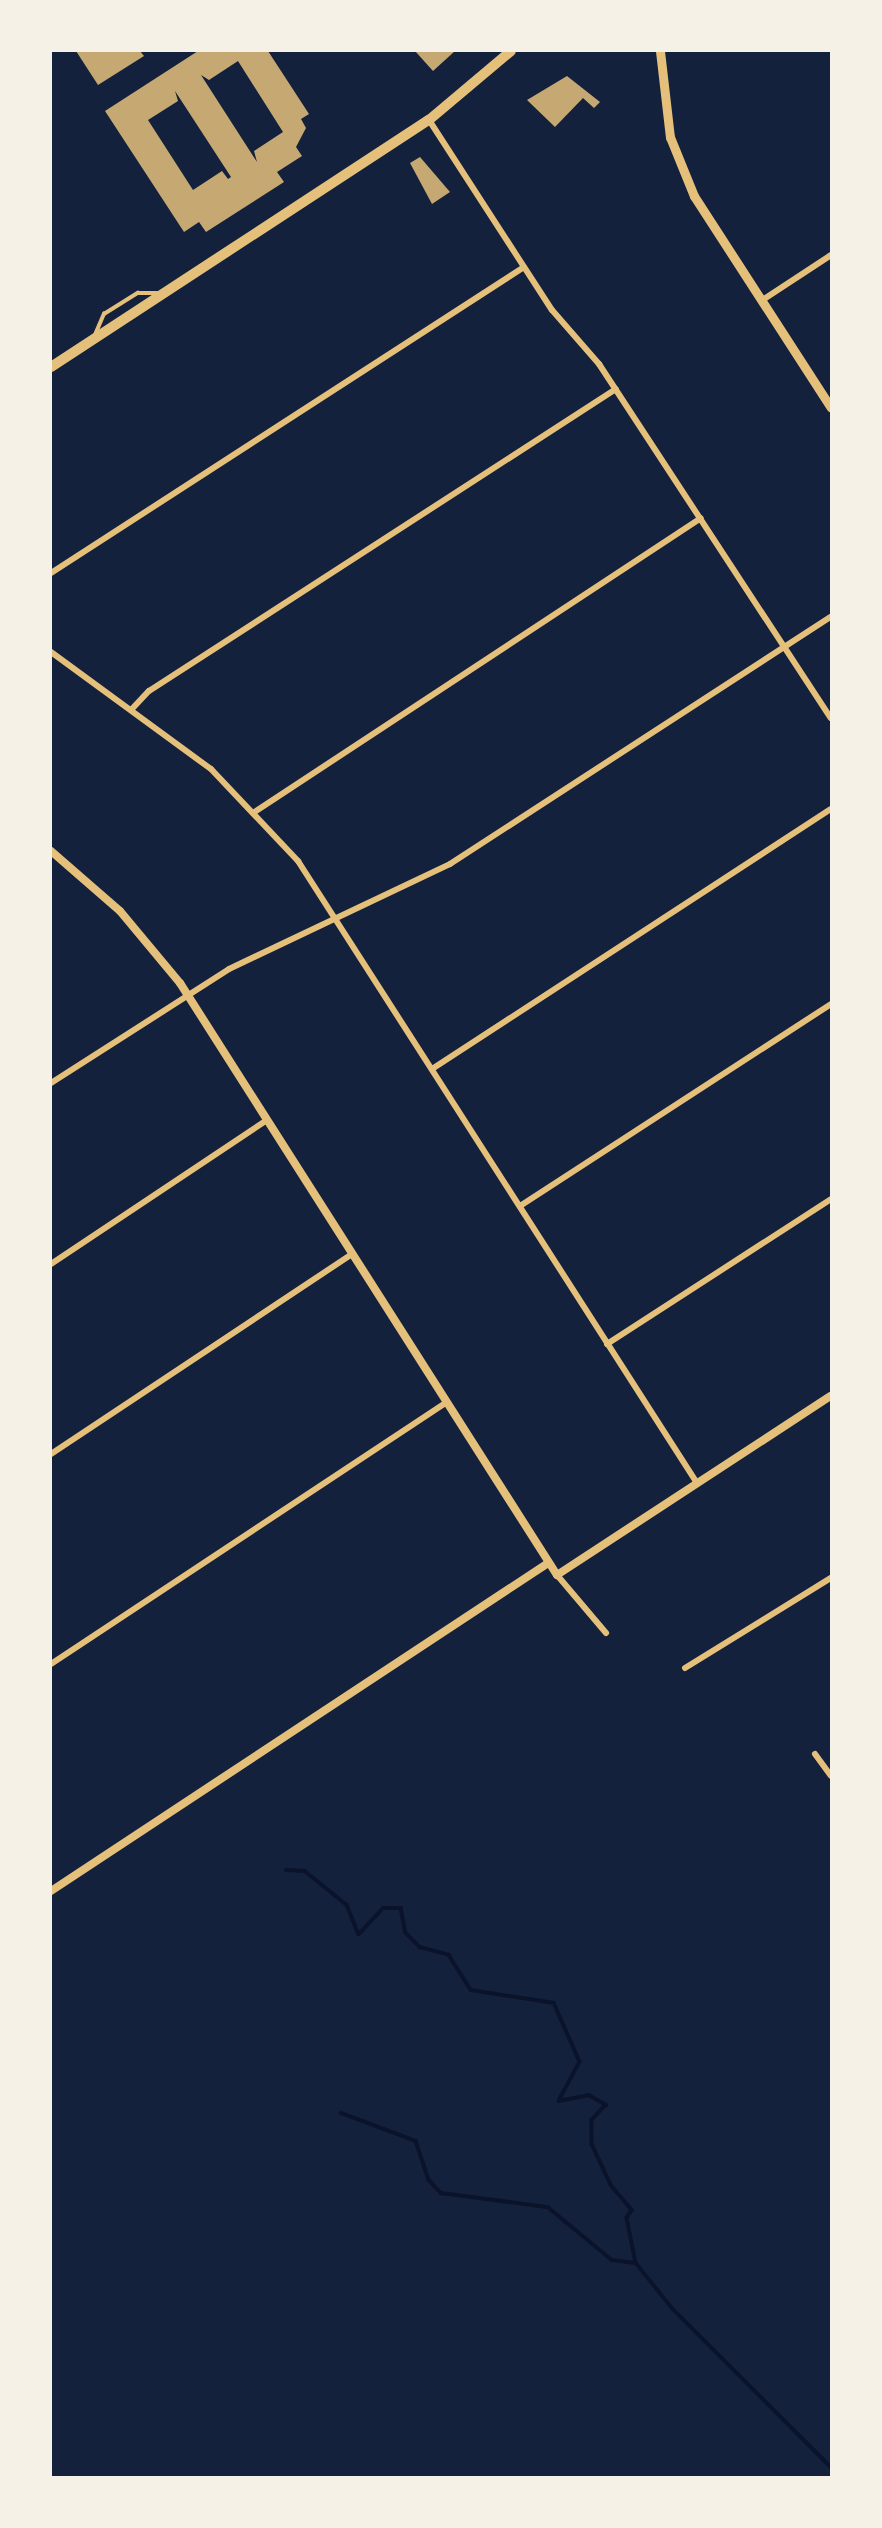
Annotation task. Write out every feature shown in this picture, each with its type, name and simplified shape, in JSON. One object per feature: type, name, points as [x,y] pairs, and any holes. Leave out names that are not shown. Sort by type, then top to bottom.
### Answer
[{"type":"main road","points":[[51,367],[429,120],[511,51]]},
{"type":"main road","points":[[660,51],[662,103],[682,170],[831,408]]},
{"type":"street","points":[[429,120],[524,267],[616,389],[831,718]]},
{"type":"street","points":[[761,300],[831,255]]},
{"type":"street","points":[[51,573],[524,267]]},
{"type":"street","points":[[131,710],[149,691],[616,389]]},
{"type":"street","points":[[253,813],[701,518]]},
{"type":"street","points":[[51,1083],[188,995],[289,938],[338,919],[450,864],[831,617]]},
{"type":"street","points":[[51,652],[211,769],[298,861],[338,919],[696,1483]]},
{"type":"street","points":[[432,1069],[831,808]]},
{"type":"street","points":[[51,851],[120,911],[188,995],[548,1563],[606,1633]]},
{"type":"street","points":[[520,1206],[831,1003]]},
{"type":"street","points":[[51,1264],[267,1121]]},
{"type":"street","points":[[607,1344],[831,1199]]},
{"type":"street","points":[[51,1454],[352,1254]]},
{"type":"street","points":[[557,1575],[831,1396]]},
{"type":"street","points":[[51,1664],[446,1403]]},
{"type":"street","points":[[51,1891],[548,1563]]},
{"type":"street","points":[[685,1668],[831,1578]]},
{"type":"street","points":[[815,1754],[831,1776]]},
{"type":"building","points":[[76,51],[140,51],[144,56],[98,85]]},
{"type":"building","points":[[198,51],[268,51],[309,114],[301,119],[306,128],[296,147],[302,156],[277,172],[284,182],[206,232],[199,222],[184,232],[105,111]],"holes":[[[238,61],[283,132],[254,151],[257,162],[201,75],[209,80]],[[175,91],[231,177],[228,179],[222,171],[193,190],[148,120],[178,101]]]},
{"type":"building","points":[[415,51],[455,51],[433,71]]},
{"type":"building","points":[[567,76],[600,102],[594,108],[583,98],[555,127],[527,100]]},
{"type":"building","points":[[420,157],[450,192],[432,204],[410,163]]},
{"type":"waterway","points":[[286,1870],[305,1871],[347,1905],[359,1934],[383,1908],[401,1908],[406,1933],[420,1947],[449,1955],[471,1990],[554,2003],[580,2062],[559,2101],[589,2095],[606,2105],[592,2120],[592,2144],[611,2185],[632,2210],[627,2218],[636,2263],[673,2309],[831,2467]]},
{"type":"waterway","points":[[341,2113],[416,2141],[429,2180],[441,2193],[548,2207],[612,2260],[636,2263]]}]
